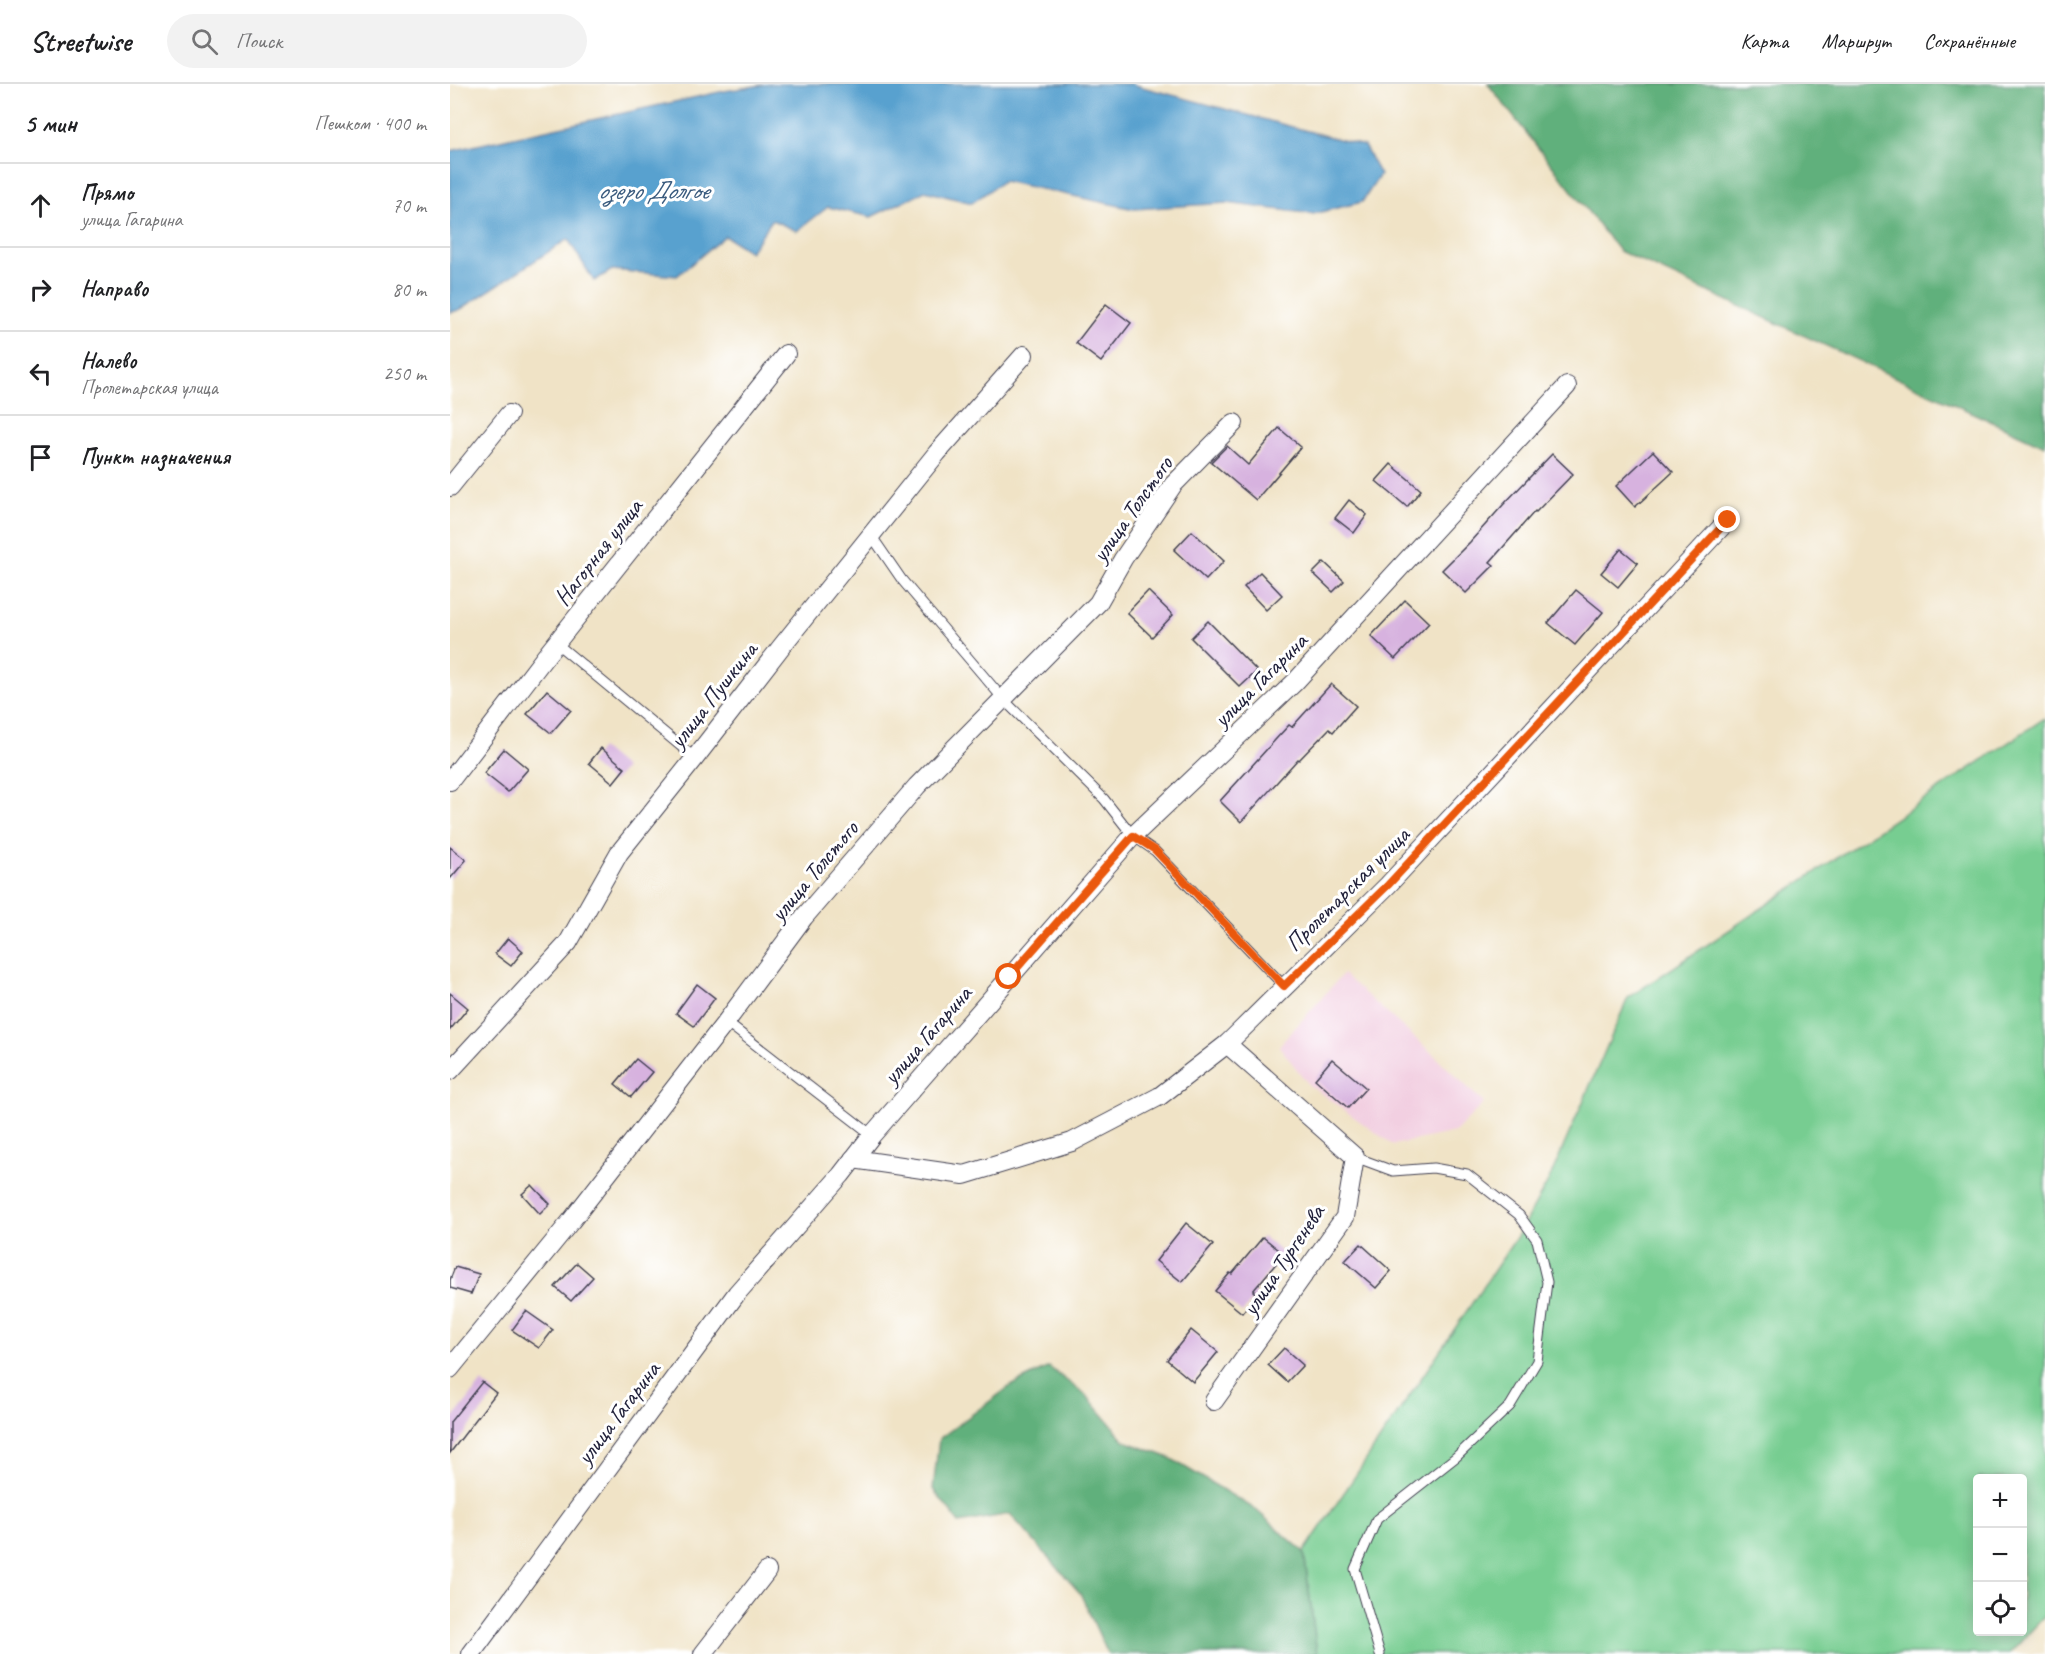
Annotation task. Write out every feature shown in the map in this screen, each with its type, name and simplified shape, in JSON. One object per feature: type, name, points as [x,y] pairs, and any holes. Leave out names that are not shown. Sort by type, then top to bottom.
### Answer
[{"type":"street","name":"Нагорная улица","points":[[450,781],[556,643],[786,354]]},
{"type":"street","name":"улица Пушкина","points":[[450,1071],[568,943],[619,853],[780,647],[937,453],[1024,355]]},
{"type":"street","name":"улица Гагарина","points":[[471,1654],[737,1293],[872,1136],[1133,836],[1295,681],[1567,386]]},
{"type":"street","points":[[450,487],[509,414]]},
{"type":"street","name":"улица Толстого","points":[[450,1369],[571,1221],[726,1022],[804,917],[917,786],[1098,603],[1123,559],[1173,485],[1234,423]]},
{"type":"street","name":"Пролетарская улица","points":[[853,1159],[964,1175],[1072,1142],[1160,1095],[1227,1044],[1388,885],[1728,520]]},
{"type":"street","points":[[1227,1044],[1354,1157]]},
{"type":"street","name":"улица Тургенева","points":[[1214,1401],[1345,1217],[1354,1157]]},
{"type":"street","points":[[703,1654],[767,1571]]},
{"type":"lane","points":[[872,535],[902,580],[1004,700],[1104,799],[1133,836],[1155,850],[1284,986]]},
{"type":"lane","points":[[556,643],[695,758]]},
{"type":"lane","points":[[726,1022],[872,1136]]},
{"type":"lane","points":[[1354,1157],[1393,1171],[1433,1168],[1467,1174],[1519,1215],[1536,1240],[1547,1282],[1537,1361],[1510,1406],[1456,1457],[1377,1519],[1355,1569],[1380,1654]]},
{"type":"shaded area","points":[[1343,974],[1484,1103],[1455,1132],[1393,1145],[1309,1085],[1279,1046]]},
{"type":"green space","points":[[1488,84],[2045,84],[2045,446],[1619,251]]},
{"type":"green space","points":[[2045,718],[2045,1616],[2027,1635],[2027,1474],[1973,1474],[1973,1636],[2026,1636],[2009,1654],[1317,1654],[1304,1552],[1518,1235],[1549,1180],[1628,998]]},
{"type":"green space","points":[[1049,1367],[1088,1397],[1125,1441],[1170,1458],[1255,1509],[1304,1552],[1317,1654],[1108,1654],[1080,1593],[1010,1514],[959,1523],[933,1489],[939,1439],[1012,1385]]},
{"type":"water","name":"озеро Долгое","points":[[769,84],[1131,84],[1364,146],[1380,175],[1362,202],[1313,214],[1227,203],[1134,209],[1003,181],[972,203],[925,191],[871,217],[828,207],[797,231],[772,220],[750,252],[725,236],[677,276],[612,270],[594,281],[568,239],[461,309],[450,313],[450,151],[724,91]]},
{"type":"building","points":[[1106,304],[1131,323],[1101,362],[1076,343]]},
{"type":"building","points":[[1279,428],[1301,447],[1256,500],[1211,462],[1227,446],[1248,465]]},
{"type":"building","points":[[1653,451],[1673,472],[1635,507],[1616,486]]},
{"type":"building","points":[[1552,454],[1573,474],[1535,511],[1490,562],[1494,565],[1466,593],[1442,570]]},
{"type":"building","points":[[1391,464],[1421,490],[1407,507],[1376,481]]},
{"type":"building","points":[[1349,500],[1367,515],[1354,533],[1335,518]]},
{"type":"building","points":[[1192,531],[1224,561],[1206,580],[1174,550]]},
{"type":"building","points":[[1621,549],[1638,563],[1618,587],[1601,573]]},
{"type":"building","points":[[1324,562],[1344,581],[1333,592],[1313,573]]},
{"type":"building","points":[[1260,572],[1282,595],[1266,610],[1244,587]]},
{"type":"building","points":[[1576,590],[1603,612],[1575,645],[1548,623]]},
{"type":"building","points":[[1148,591],[1173,615],[1152,637],[1127,613]]},
{"type":"building","points":[[1405,600],[1429,623],[1395,659],[1371,636]]},
{"type":"building","points":[[1208,621],[1257,671],[1240,687],[1191,638]]},
{"type":"building","points":[[1331,684],[1356,706],[1333,732],[1329,729],[1298,759],[1241,822],[1220,801],[1289,725],[1292,727]]},
{"type":"building","points":[[547,690],[571,710],[551,733],[527,714]]},
{"type":"building","points":[[601,748],[625,768],[613,783],[589,763]]},
{"type":"building","points":[[504,749],[528,769],[508,792],[484,773]]},
{"type":"building","points":[[450,847],[466,860],[450,879]]},
{"type":"building","points":[[508,938],[523,951],[511,966],[495,954]]},
{"type":"building","points":[[697,984],[715,998],[694,1026],[676,1013]]},
{"type":"building","points":[[450,993],[468,1008],[450,1030]]},
{"type":"building","points":[[636,1059],[652,1072],[631,1097],[615,1084]]},
{"type":"building","points":[[1332,1059],[1366,1088],[1348,1108],[1315,1079]]},
{"type":"building","points":[[532,1185],[550,1204],[540,1214],[522,1194]]},
{"type":"building","points":[[1186,1223],[1213,1245],[1182,1282],[1156,1261]]},
{"type":"building","points":[[1263,1237],[1284,1254],[1253,1291],[1257,1295],[1242,1313],[1215,1291]]},
{"type":"building","points":[[1361,1244],[1391,1271],[1376,1288],[1345,1261]]},
{"type":"building","points":[[577,1263],[593,1277],[571,1301],[555,1287]]},
{"type":"building","points":[[455,1267],[479,1274],[471,1294],[450,1288],[450,1280]]},
{"type":"building","points":[[526,1311],[553,1330],[539,1348],[512,1330]]},
{"type":"building","points":[[1191,1330],[1218,1352],[1193,1382],[1167,1360]]},
{"type":"building","points":[[1284,1348],[1303,1365],[1287,1382],[1268,1365]]},
{"type":"building","points":[[482,1382],[496,1393],[450,1453],[450,1422]]},
{"type":"route","points":[[1009,977],[1133,836],[1155,850],[1284,986],[1388,885],[1728,520]]}]
